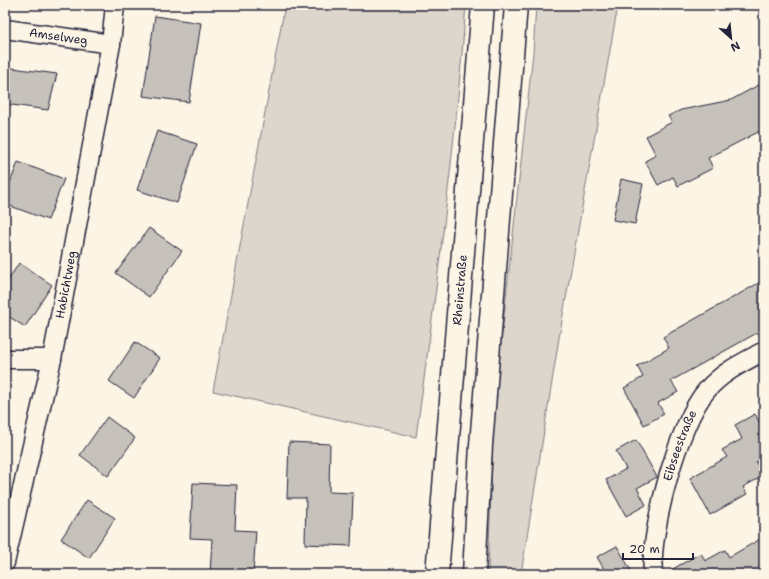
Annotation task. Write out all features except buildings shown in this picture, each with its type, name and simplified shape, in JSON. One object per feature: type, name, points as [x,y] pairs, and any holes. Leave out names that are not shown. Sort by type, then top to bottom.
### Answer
[{"type":"street","name":"Habichtweg","points":[[5,563],[52,359],[111,44],[115,5]]},
{"type":"street","name":"Rheinstraße","points":[[437,574],[483,5]]},
{"type":"street","points":[[474,574],[481,445],[516,5]]},
{"type":"street","name":"Amselweg","points":[[5,29],[111,44]]},
{"type":"street","name":"Eibseestraße","points":[[653,574],[652,555],[654,533],[667,483],[688,420],[706,391],[717,380],[731,369],[764,350]]},
{"type":"street","points":[[5,359],[52,359]]},
{"type":"shaded area","points":[[285,5],[466,5],[451,167],[416,437],[213,391]]},
{"type":"shaded area","points":[[536,5],[618,5],[560,332],[521,574],[488,574],[494,406],[533,53]]}]
